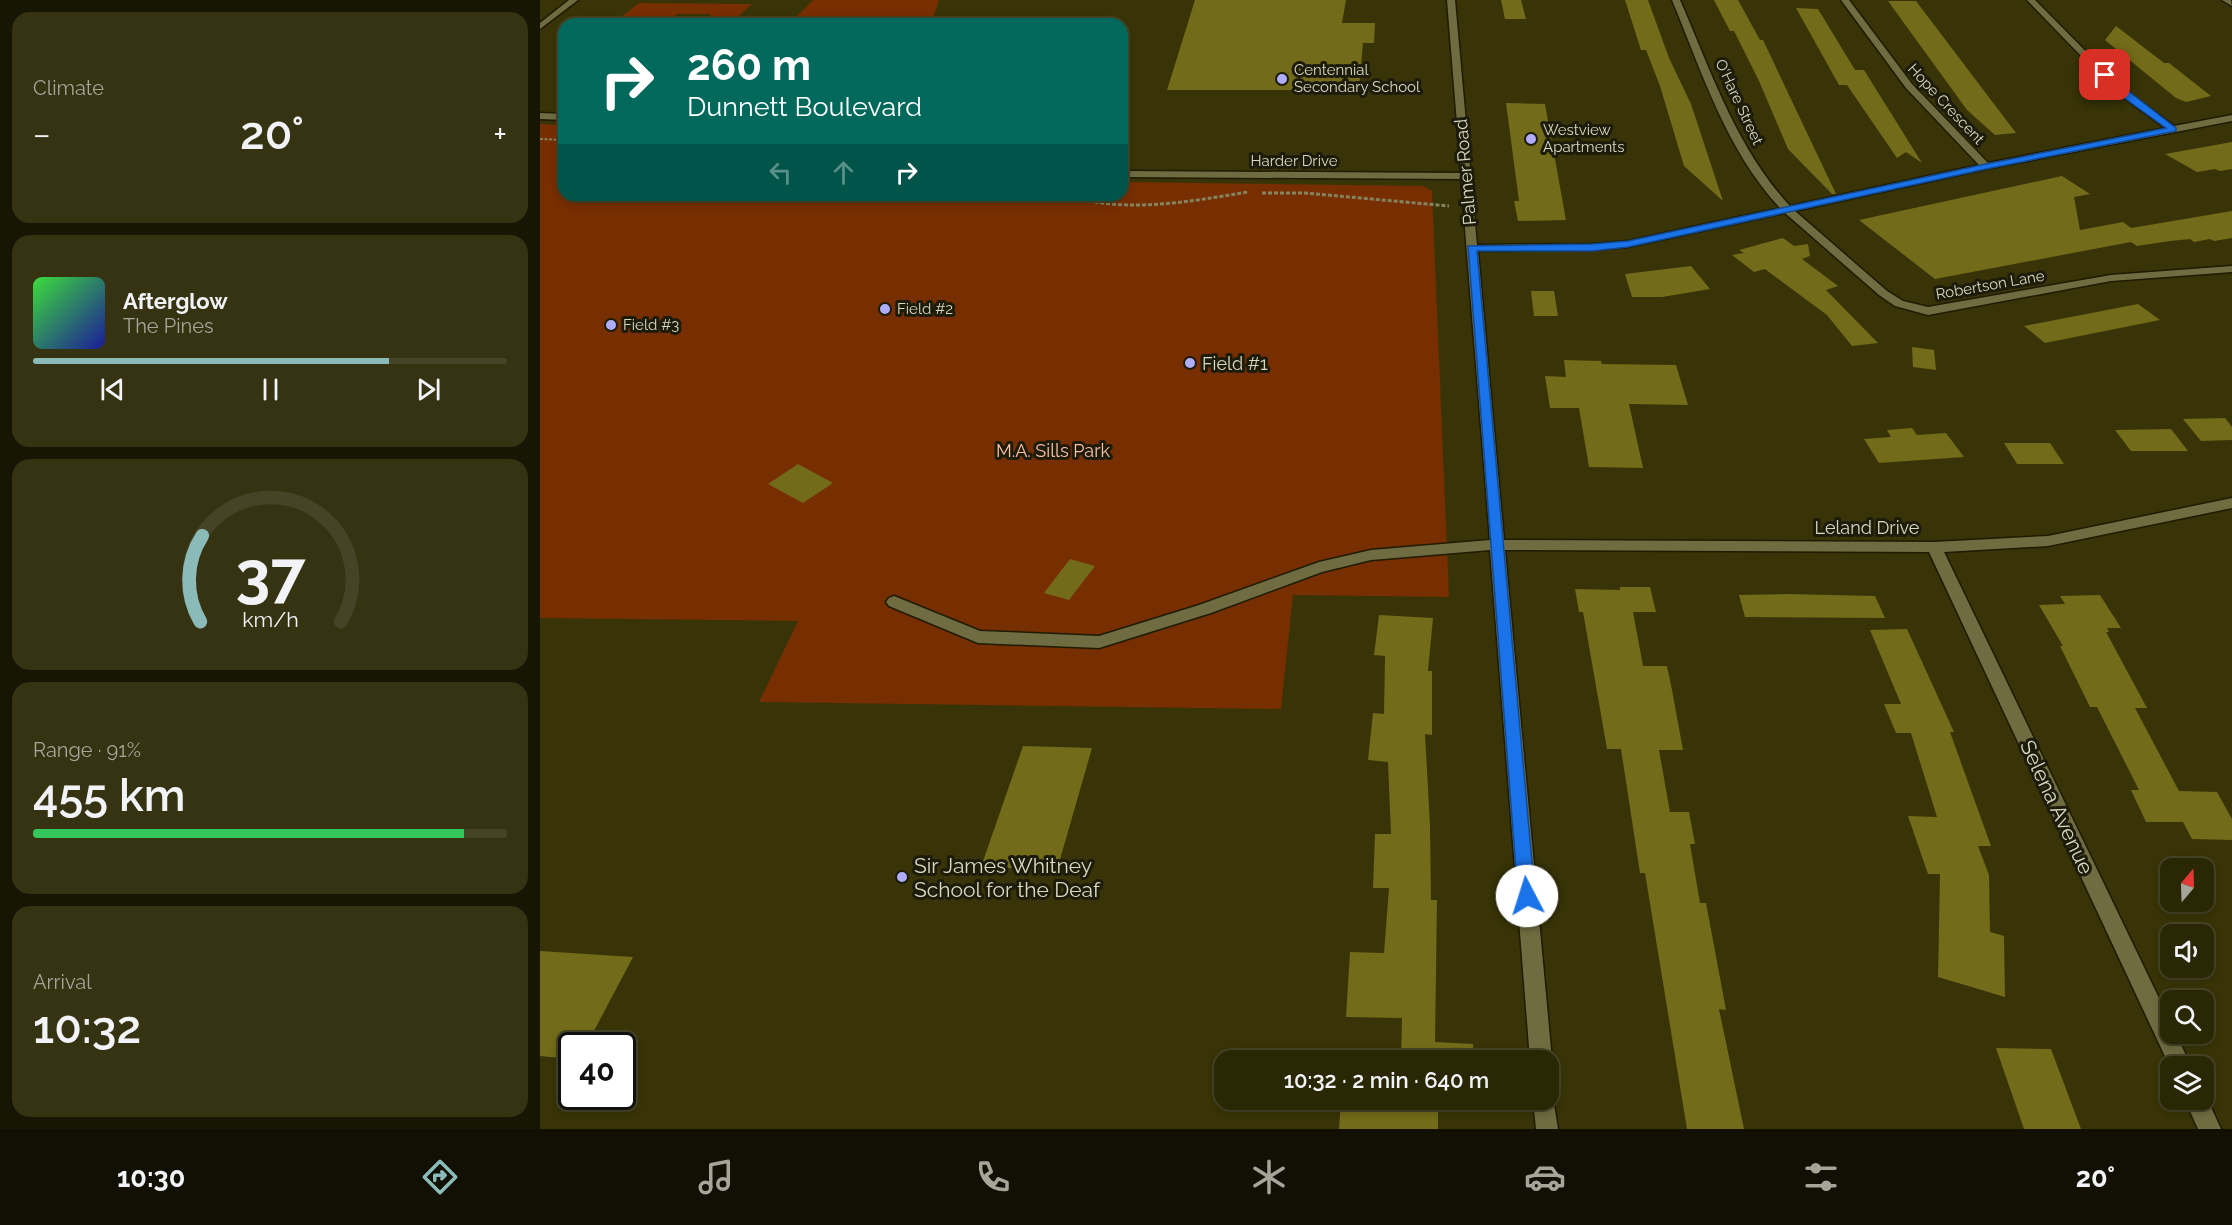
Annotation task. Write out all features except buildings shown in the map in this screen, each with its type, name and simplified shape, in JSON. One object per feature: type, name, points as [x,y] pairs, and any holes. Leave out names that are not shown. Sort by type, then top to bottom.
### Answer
[{"type":"street","points":[[540,27],[574,0]]},
{"type":"street","name":"Palmer Road","points":[[1451,0],[1540,1050]]},
{"type":"street","name":"O'Hare Street","points":[[1676,0],[1741,145],[1764,182],[1789,208]]},
{"type":"street","name":"Hope Crescent","points":[[1845,0],[1909,87],[1986,166]]},
{"type":"street","points":[[2031,0],[2119,90],[2173,130]]},
{"type":"street","points":[[2226,0],[2232,4]]},
{"type":"street","points":[[540,116],[558,117]]},
{"type":"street","points":[[1472,248],[1592,248],[1628,244],[1986,166],[2232,118]]},
{"type":"street","name":"Harder Drive","points":[[1128,174],[1465,176]]},
{"type":"street","name":"Robertson Lane","points":[[1789,208],[1883,294],[1899,303],[1928,311],[2111,278],[2232,269]]},
{"type":"street","name":"Leland Drive","points":[[894,602],[978,637],[1099,642],[1205,609],[1319,567],[1371,555],[1497,545],[1934,547],[2048,541],[2232,503]]},
{"type":"street","name":"Selena Avenue","points":[[1934,547],[2176,1056]]},
{"type":"street","points":[[1545,1110],[1547,1129]]},
{"type":"street","points":[[2201,1110],[2210,1129]]},
{"type":"path","points":[[540,139],[558,140]]},
{"type":"path","points":[[1084,201],[1111,205],[1203,201],[1246,192],[1305,194],[1449,206]]},
{"type":"green space","points":[[813,0],[939,0],[933,18],[795,18]]},
{"type":"green space","points":[[639,3],[752,4],[736,18],[707,18],[711,14],[677,14],[672,18],[620,18]]},
{"type":"green space","name":"M.A. Sills Park","points":[[540,124],[558,125],[558,201],[1128,201],[1128,182],[1423,186],[1432,191],[1449,597],[1293,595],[1281,709],[759,702],[798,621],[540,618]]},
{"type":"place","name":"Centennial Secondary School","points":[[1282,79]]},
{"type":"place","name":"Westview Apartments","points":[[1531,139]]},
{"type":"place","name":"Field #2","points":[[885,309]]},
{"type":"place","name":"Field #3","points":[[611,325]]},
{"type":"place","name":"Field #1","points":[[1190,363]]},
{"type":"place","name":"Sir James Whitney School for the Deaf","points":[[902,877]]},
{"type":"route","points":[[1527,896],[1472,248],[1592,248],[1628,244],[1986,166],[2173,130],[2119,90],[2105,75]]}]
